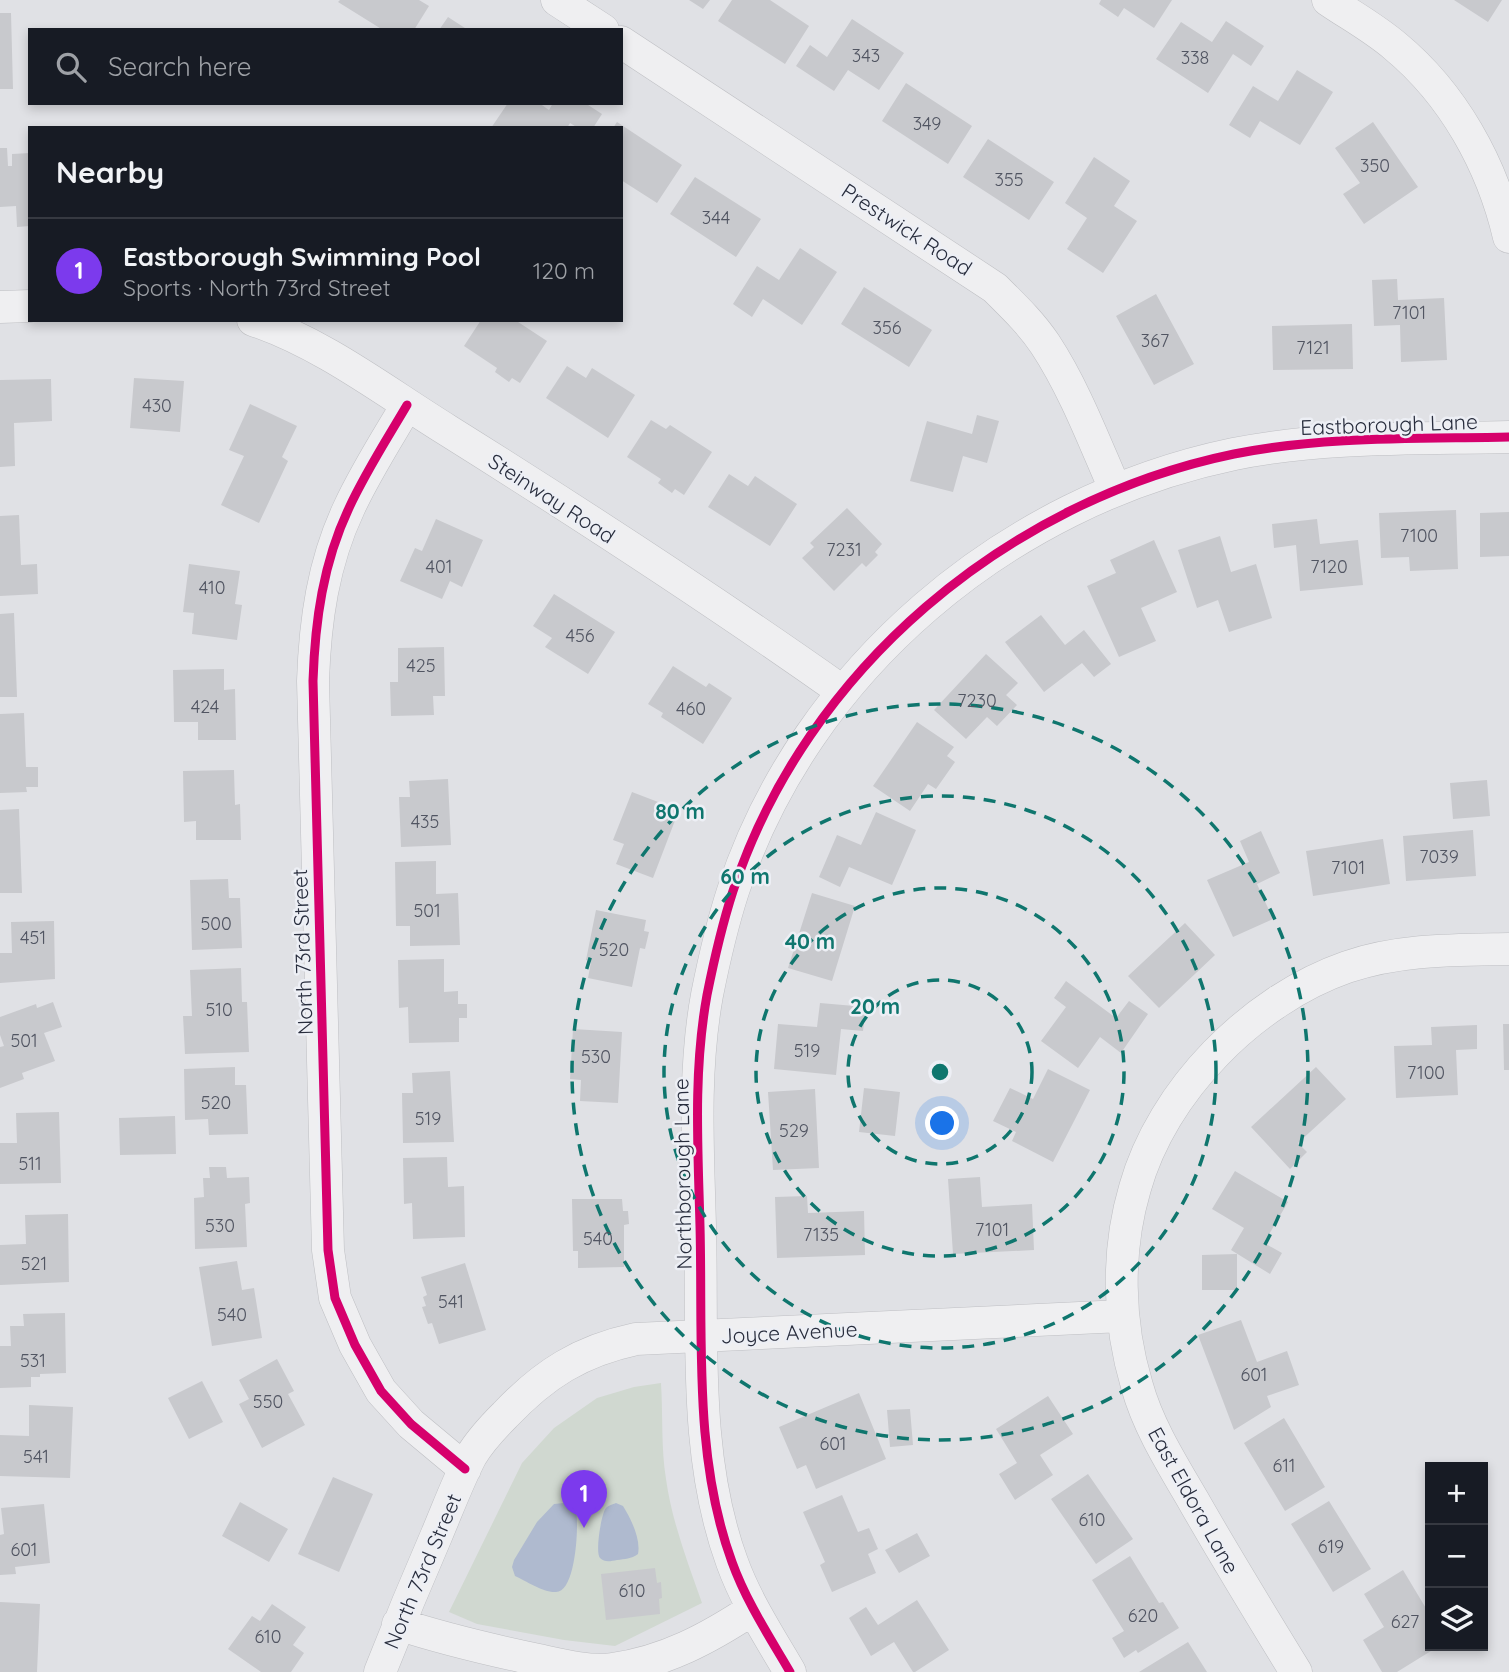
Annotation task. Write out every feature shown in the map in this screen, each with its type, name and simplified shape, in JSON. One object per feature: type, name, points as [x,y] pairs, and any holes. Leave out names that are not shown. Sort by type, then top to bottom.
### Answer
[{"type":"street","points":[[557,0],[600,28]]},
{"type":"street","points":[[1328,0],[1395,46],[1451,106],[1486,169],[1505,218],[1509,237]]},
{"type":"street","name":"Prestwick Road","points":[[623,43],[995,288],[1045,343],[1068,386],[1115,489]]},
{"type":"street","points":[[0,307],[28,306]]},
{"type":"street","name":"Steinway Road","points":[[258,322],[303,341],[522,477],[842,691]]},
{"type":"street","name":"North 73rd Street","points":[[380,1672],[465,1469],[411,1424],[381,1391],[355,1345],[335,1298],[328,1250],[313,681],[319,603],[335,541],[348,509],[407,405]]},
{"type":"street","name":"Eastborough Lane","points":[[842,691],[920,612],[994,553],[1023,534],[1115,489],[1205,461],[1307,443],[1509,437]]},
{"type":"street","name":"Northborough Lane","points":[[790,1672],[753,1609],[731,1560],[714,1495],[705,1431],[697,1097],[701,1034],[714,961],[733,891],[765,814],[789,770],[842,691]]},
{"type":"street","name":"East Eldora Lane","points":[[1296,1672],[1178,1474],[1145,1410],[1133,1374],[1122,1315],[1122,1282],[1126,1237],[1135,1188],[1159,1132],[1178,1100],[1225,1043],[1282,998],[1304,985],[1349,966],[1398,954],[1509,948]]},
{"type":"street","name":"Joyce Avenue","points":[[465,1469],[472,1455],[498,1422],[541,1380],[560,1367],[597,1350],[626,1341],[1122,1315]]},
{"type":"street","points":[[398,1624],[485,1649],[563,1665],[609,1670],[649,1662],[692,1647],[753,1609]]},
{"type":"shaded area","points":[[661,1383],[666,1479],[681,1542],[702,1603],[615,1646],[564,1640],[477,1624],[449,1612],[522,1463],[554,1428],[597,1398],[634,1387]]},
{"type":"water","points":[[564,1503],[576,1510],[575,1557],[563,1589],[551,1592],[515,1576],[512,1567],[537,1522],[554,1504]]},
{"type":"water","points":[[616,1503],[623,1506],[632,1523],[637,1536],[638,1554],[606,1561],[600,1558],[598,1542],[604,1512]]},
{"type":"building","points":[[419,0],[429,6],[415,28],[380,28],[338,2]]},
{"type":"building","points":[[689,0],[710,0],[703,9]]},
{"type":"building","points":[[732,0],[770,0],[809,26],[785,64],[718,21]]},
{"type":"building","points":[[1101,0],[1172,0],[1154,28],[1124,8],[1118,17],[1099,4]]},
{"type":"building","points":[[1454,0],[1502,0],[1488,22]]},
{"type":"building","points":[[0,13],[11,13],[13,89],[0,89]]},
{"type":"building","points":[[448,17],[465,28],[440,28]]},
{"type":"building","points":[[852,19],[904,53],[879,90],[848,70],[834,91],[796,66],[810,45],[827,57]]},
{"type":"building","points":[[1226,21],[1264,46],[1251,66],[1233,54],[1208,93],[1156,59],[1181,22],[1212,42]]},
{"type":"building","points":[[1297,70],[1333,92],[1300,145],[1260,121],[1250,138],[1229,125],[1253,86],[1278,101]]},
{"type":"building","points":[[906,83],[972,126],[948,164],[882,121]]},
{"type":"building","points":[[507,105],[542,105],[549,110],[552,105],[588,105],[602,114],[594,126],[575,126],[570,123],[568,126],[492,126]]},
{"type":"building","points":[[617,122],[682,165],[657,203],[623,181],[623,126],[614,126]]},
{"type":"building","points":[[1373,122],[1418,187],[1364,224],[1343,194],[1360,183],[1335,148]]},
{"type":"building","points":[[988,139],[1054,182],[1029,220],[963,177]]},
{"type":"building","points":[[0,148],[7,148],[8,166],[12,166],[12,154],[28,153],[28,226],[17,227],[16,206],[0,207]]},
{"type":"building","points":[[1094,157],[1130,181],[1114,206],[1137,221],[1103,273],[1067,249],[1087,218],[1065,203]]},
{"type":"building","points":[[695,177],[761,219],[736,257],[670,214]]},
{"type":"building","points":[[800,248],[837,272],[802,325],[763,299],[752,317],[733,304],[757,266],[779,280]]},
{"type":"building","points":[[1397,279],[1398,300],[1444,298],[1447,360],[1401,362],[1400,325],[1374,326],[1372,280]]},
{"type":"building","points":[[864,287],[932,330],[909,367],[841,324]]},
{"type":"building","points":[[1156,294],[1194,364],[1154,385],[1116,316]]},
{"type":"building","points":[[480,322],[518,322],[547,341],[520,383],[512,378],[509,382],[495,372],[497,368],[464,346]]},
{"type":"building","points":[[1352,324],[1353,369],[1273,370],[1272,326]]},
{"type":"building","points":[[567,366],[586,378],[592,368],[635,395],[608,438],[546,398]]},
{"type":"building","points":[[134,378],[184,381],[180,432],[130,428]]},
{"type":"building","points":[[51,379],[52,421],[14,423],[15,466],[0,467],[0,380]]},
{"type":"building","points":[[250,404],[297,426],[282,457],[288,461],[259,523],[221,505],[244,456],[229,450]]},
{"type":"building","points":[[977,415],[999,421],[987,463],[963,456],[953,492],[910,481],[927,421],[972,434]]},
{"type":"building","points":[[651,420],[666,429],[670,425],[712,452],[684,495],[675,489],[672,493],[658,483],[661,479],[627,457]]},
{"type":"building","points":[[729,474],[748,486],[755,476],[797,504],[770,546],[708,507]]},
{"type":"building","points":[[847,508],[882,544],[875,552],[878,555],[866,567],[862,563],[834,591],[802,558],[814,547],[810,543]]},
{"type":"building","points":[[1456,510],[1458,569],[1410,571],[1409,557],[1381,558],[1379,513]]},
{"type":"building","points":[[1509,512],[1509,556],[1480,557],[1480,513]]},
{"type":"building","points":[[19,515],[21,565],[37,564],[38,594],[0,596],[0,516]]},
{"type":"building","points":[[436,519],[483,540],[462,587],[450,581],[442,599],[400,581],[415,548],[422,551]]},
{"type":"building","points":[[1317,519],[1320,544],[1358,540],[1363,585],[1300,591],[1296,545],[1274,548],[1272,524]]},
{"type":"building","points":[[1220,536],[1231,572],[1256,564],[1272,618],[1229,632],[1218,600],[1197,608],[1178,550]]},
{"type":"building","points":[[1154,540],[1177,592],[1141,608],[1156,641],[1119,657],[1087,586],[1116,573],[1110,560]]},
{"type":"building","points":[[189,564],[240,571],[235,604],[242,605],[237,640],[192,634],[194,613],[183,612]]},
{"type":"building","points":[[554,594],[615,632],[588,674],[545,647],[552,638],[533,626]]},
{"type":"building","points":[[14,613],[17,697],[0,697],[0,614]]},
{"type":"building","points":[[1041,615],[1065,645],[1084,630],[1111,664],[1094,677],[1082,663],[1044,692],[1005,642]]},
{"type":"building","points":[[444,647],[445,696],[433,696],[434,715],[391,716],[390,682],[398,682],[398,648]]},
{"type":"building","points":[[986,654],[1018,683],[1006,695],[1017,705],[997,726],[987,717],[966,739],[934,710]]},
{"type":"building","points":[[673,666],[706,687],[709,683],[732,698],[703,744],[661,717],[663,713],[648,704]]},
{"type":"building","points":[[224,669],[224,690],[235,689],[236,740],[198,740],[198,722],[174,722],[173,670]]},
{"type":"building","points":[[24,713],[26,767],[38,767],[38,787],[26,787],[27,792],[0,793],[0,714]]},
{"type":"building","points":[[917,722],[954,747],[947,756],[955,762],[936,789],[928,784],[910,811],[873,786]]},
{"type":"building","points":[[234,770],[235,805],[240,804],[241,840],[196,840],[196,821],[184,822],[183,771]]},
{"type":"building","points":[[448,779],[451,845],[401,847],[399,797],[410,797],[409,781]]},
{"type":"building","points":[[1487,780],[1490,816],[1453,819],[1450,783]]},
{"type":"building","points":[[632,792],[679,810],[653,878],[616,864],[624,844],[613,840]]},
{"type":"building","points":[[19,809],[22,893],[0,893],[0,810]]},
{"type":"building","points":[[876,812],[916,830],[892,885],[849,867],[840,887],[819,877],[837,835],[861,845]]},
{"type":"building","points":[[1473,830],[1476,876],[1406,881],[1403,836]]},
{"type":"building","points":[[1261,831],[1280,873],[1257,884],[1273,919],[1233,937],[1207,880],[1249,862],[1240,841]]},
{"type":"building","points":[[1383,839],[1390,884],[1313,896],[1306,851]]},
{"type":"building","points":[[436,861],[436,894],[458,893],[460,945],[410,946],[410,926],[396,926],[395,862]]},
{"type":"building","points":[[228,879],[229,898],[240,898],[242,948],[192,950],[190,880]]},
{"type":"building","points":[[812,893],[855,906],[832,981],[788,968]]},
{"type":"building","points":[[596,910],[646,920],[644,931],[649,932],[645,949],[640,948],[632,987],[588,978],[591,962],[586,960]]},
{"type":"building","points":[[54,921],[55,979],[0,983],[0,953],[12,953],[11,922]]},
{"type":"building","points":[[1185,923],[1215,955],[1159,1008],[1128,976]]},
{"type":"building","points":[[444,959],[444,992],[458,991],[458,1004],[467,1004],[467,1018],[459,1018],[459,1042],[409,1043],[408,1007],[399,1008],[398,960]]},
{"type":"building","points":[[241,968],[242,1002],[247,1002],[249,1052],[185,1054],[183,1016],[192,1016],[190,970]]},
{"type":"building","points":[[1066,981],[1116,1018],[1129,1001],[1148,1014],[1121,1053],[1100,1037],[1078,1068],[1041,1041],[1066,1007],[1054,998]]},
{"type":"building","points":[[53,1002],[62,1027],[44,1033],[55,1061],[22,1073],[24,1079],[0,1088],[0,1047],[4,1046],[0,1035],[0,1017],[36,1004],[37,1008]]},
{"type":"building","points":[[820,1003],[866,1007],[863,1031],[841,1029],[836,1075],[774,1069],[778,1024],[817,1027]]},
{"type":"building","points":[[1503,1024],[1509,1024],[1509,1070],[1504,1070]]},
{"type":"building","points":[[1477,1025],[1477,1049],[1456,1050],[1458,1095],[1396,1098],[1394,1046],[1432,1045],[1431,1027]]},
{"type":"building","points":[[573,1029],[622,1032],[618,1103],[580,1101],[581,1080],[570,1079]]},
{"type":"building","points":[[235,1067],[235,1085],[246,1085],[248,1134],[209,1135],[208,1119],[185,1120],[184,1069]]},
{"type":"building","points":[[1316,1067],[1346,1099],[1298,1143],[1307,1152],[1290,1169],[1251,1127]]},
{"type":"building","points":[[1048,1069],[1090,1090],[1053,1162],[1012,1141],[1016,1132],[993,1121],[1010,1088],[1033,1099]]},
{"type":"building","points":[[450,1071],[454,1142],[403,1143],[402,1093],[413,1093],[412,1073]]},
{"type":"building","points":[[864,1088],[900,1092],[895,1136],[859,1132]]},
{"type":"building","points":[[815,1089],[819,1168],[773,1170],[768,1092]]},
{"type":"building","points":[[59,1112],[61,1183],[0,1184],[0,1143],[17,1143],[16,1113]]},
{"type":"building","points":[[175,1116],[176,1154],[120,1155],[119,1118]]},
{"type":"building","points":[[447,1157],[448,1187],[464,1186],[465,1237],[413,1239],[412,1203],[404,1204],[403,1158]]},
{"type":"building","points":[[209,1167],[226,1167],[227,1178],[249,1177],[250,1203],[245,1204],[247,1247],[195,1249],[194,1198],[204,1197],[203,1178],[210,1178]]},
{"type":"building","points":[[1235,1171],[1288,1202],[1264,1243],[1282,1253],[1270,1274],[1231,1250],[1244,1228],[1212,1209]]},
{"type":"building","points":[[980,1177],[982,1207],[1032,1204],[1034,1250],[953,1254],[948,1179]]},
{"type":"building","points":[[807,1196],[808,1213],[864,1211],[865,1255],[777,1258],[775,1197]]},
{"type":"building","points":[[572,1199],[622,1199],[623,1211],[628,1211],[629,1224],[624,1225],[624,1267],[578,1268],[578,1251],[573,1251]]},
{"type":"building","points":[[68,1214],[69,1282],[0,1285],[0,1245],[26,1244],[25,1215]]},
{"type":"building","points":[[1237,1254],[1237,1290],[1202,1290],[1202,1255]]},
{"type":"building","points":[[237,1261],[242,1290],[254,1288],[262,1338],[212,1346],[199,1267]]},
{"type":"building","points":[[465,1263],[486,1330],[439,1344],[432,1323],[428,1324],[422,1307],[426,1306],[423,1297],[427,1295],[421,1277]]},
{"type":"building","points":[[65,1313],[66,1373],[31,1377],[31,1387],[0,1388],[0,1346],[11,1346],[10,1326],[24,1326],[23,1314]]},
{"type":"building","points":[[1241,1320],[1257,1362],[1287,1351],[1299,1385],[1267,1396],[1271,1407],[1234,1430],[1198,1335]]},
{"type":"building","points":[[277,1359],[294,1391],[288,1394],[305,1425],[262,1448],[239,1404],[249,1399],[239,1380]]},
{"type":"building","points":[[202,1381],[223,1422],[189,1439],[168,1398]]},
{"type":"building","points":[[859,1393],[886,1459],[816,1489],[806,1465],[797,1469],[779,1427]]},
{"type":"building","points":[[1048,1396],[1073,1434],[1040,1455],[1053,1475],[1015,1500],[999,1474],[1017,1463],[996,1429]]},
{"type":"building","points":[[29,1405],[73,1407],[70,1478],[0,1476],[0,1435],[29,1436]]},
{"type":"building","points":[[910,1409],[913,1445],[890,1447],[887,1410]]},
{"type":"building","points":[[1284,1418],[1325,1487],[1285,1511],[1244,1443]]},
{"type":"building","points":[[1088,1474],[1133,1539],[1096,1564],[1051,1499]]},
{"type":"building","points":[[333,1477],[373,1494],[339,1572],[298,1554]]},
{"type":"building","points":[[842,1495],[858,1532],[869,1528],[878,1549],[868,1554],[876,1573],[832,1592],[820,1565],[825,1562],[803,1512]]},
{"type":"building","points":[[1329,1501],[1371,1569],[1333,1592],[1291,1524]]},
{"type":"building","points":[[240,1502],[288,1529],[269,1562],[222,1536]]},
{"type":"building","points":[[44,1504],[50,1563],[15,1567],[16,1574],[0,1575],[0,1535],[4,1534],[1,1508]]},
{"type":"building","points":[[917,1533],[930,1556],[899,1573],[885,1550]]},
{"type":"building","points":[[1130,1556],[1159,1603],[1163,1602],[1179,1628],[1138,1653],[1136,1650],[1124,1658],[1112,1638],[1124,1631],[1092,1580]]},
{"type":"building","points":[[655,1568],[657,1583],[661,1582],[660,1614],[606,1620],[601,1574]]},
{"type":"building","points":[[1403,1570],[1425,1607],[1425,1651],[1431,1651],[1397,1672],[1382,1672],[1363,1640],[1384,1627],[1364,1594]]},
{"type":"building","points":[[917,1600],[949,1650],[915,1672],[894,1642],[871,1656],[849,1618],[866,1607],[878,1625]]},
{"type":"building","points":[[0,1602],[40,1604],[37,1672],[0,1672]]},
{"type":"building","points":[[272,1604],[306,1627],[293,1645],[304,1653],[291,1672],[261,1672],[228,1649],[252,1616],[260,1621]]},
{"type":"building","points":[[1188,1642],[1207,1672],[1139,1672]]},
{"type":"cycle path","points":[[407,405],[362,482],[340,529],[322,593],[316,636],[313,681],[328,1250],[335,1298],[355,1345],[381,1391],[411,1424],[465,1469]]},
{"type":"cycle path","points":[[790,1672],[758,1618],[732,1562],[711,1480],[702,1396],[698,1110],[703,1024],[712,969],[729,904],[766,810],[810,736],[864,668],[926,607],[995,554],[1070,511],[1150,477],[1234,454],[1268,448],[1336,441],[1509,437]]},
{"type":"place","name":"Eastborough Swimming Pool","points":[[584,1528]]}]
